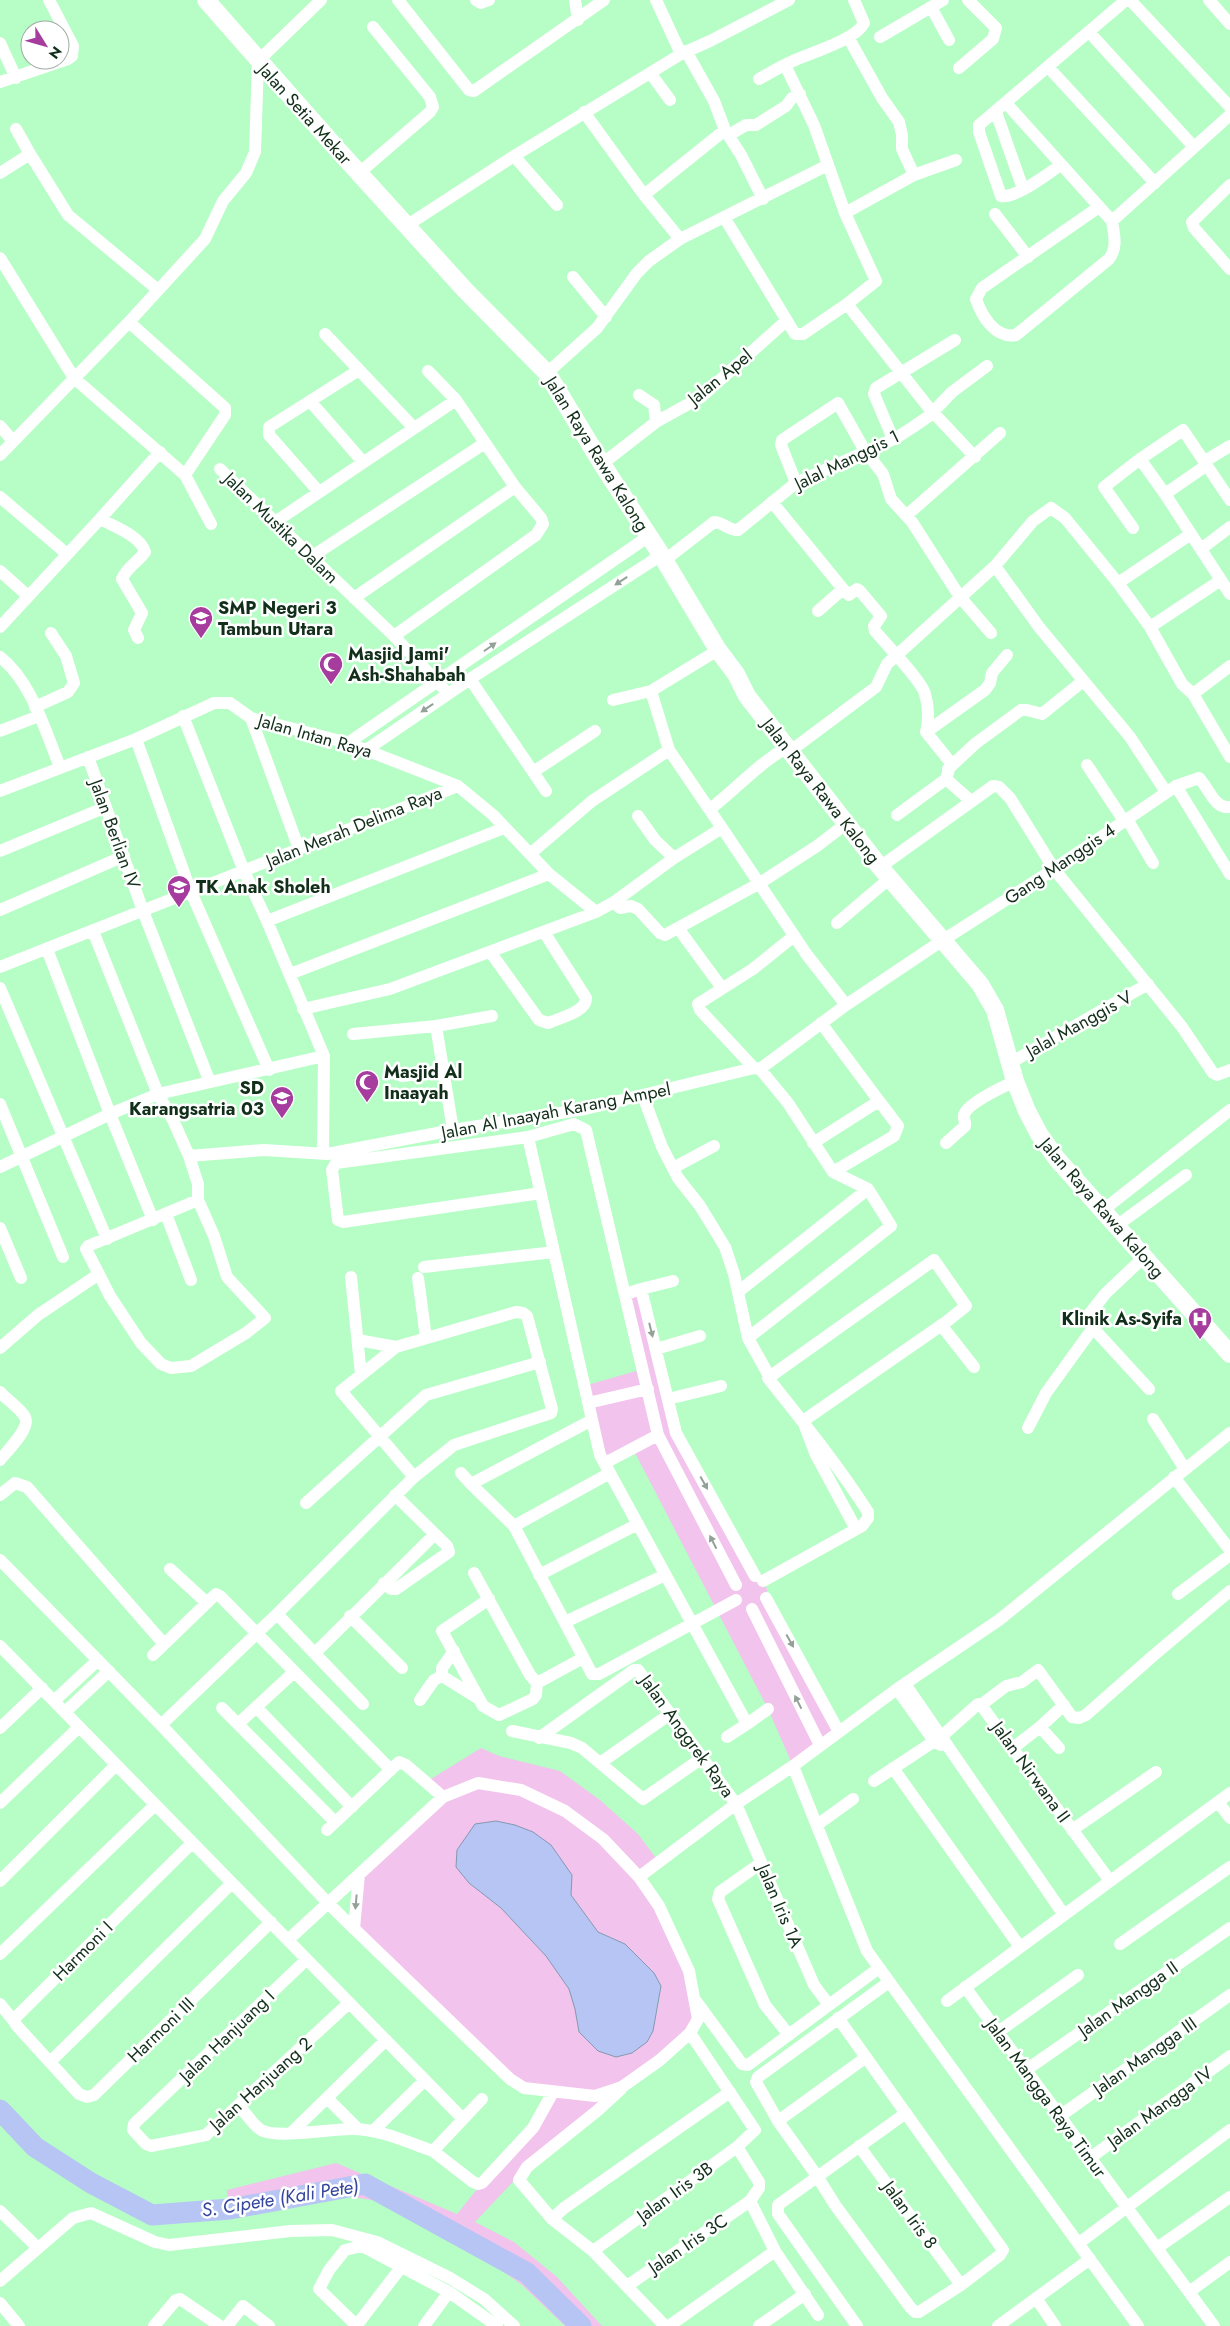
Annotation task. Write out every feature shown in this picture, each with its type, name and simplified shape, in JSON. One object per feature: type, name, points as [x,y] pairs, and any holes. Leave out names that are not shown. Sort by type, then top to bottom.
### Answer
[{"type":"street","points":[[0,82],[68,59],[74,51],[49,0]]},
{"type":"street","name":"Jalan Setia Mekar","points":[[206,0],[406,226]]},
{"type":"street","points":[[0,455],[129,322],[205,239],[223,201],[251,164],[255,152],[258,61],[321,0]]},
{"type":"street","points":[[398,0],[471,91],[476,90],[604,0]]},
{"type":"street","points":[[476,0],[481,3],[489,0]]},
{"type":"street","points":[[575,0],[578,20]]},
{"type":"street","points":[[656,0],[683,53],[714,101],[727,133],[742,155],[763,199]]},
{"type":"street","points":[[406,226],[584,112],[651,74],[683,53],[789,0]]},
{"type":"street","points":[[759,79],[785,65],[848,38],[864,22],[854,0]]},
{"type":"street","points":[[880,37],[943,0]]},
{"type":"street","points":[[959,68],[993,39],[996,34],[996,28],[968,0]]},
{"type":"street","points":[[1061,165],[1023,190],[1004,197],[999,195],[978,128],[982,122],[1126,0]]},
{"type":"street","points":[[1130,0],[1230,107]]},
{"type":"street","points":[[1209,0],[1230,24]]},
{"type":"street","points":[[931,7],[949,40]]},
{"type":"street","points":[[358,174],[430,112],[433,107],[430,96],[373,27]]},
{"type":"street","points":[[1089,32],[1194,147]]},
{"type":"street","points":[[848,38],[882,98],[899,122],[902,135],[902,149],[914,174]]},
{"type":"street","points":[[0,43],[16,78]]},
{"type":"street","points":[[724,217],[795,334],[803,334],[875,283],[877,278],[845,214],[800,94],[785,65]]},
{"type":"street","points":[[1048,67],[1154,183]]},
{"type":"street","points":[[651,74],[670,100]]},
{"type":"street","points":[[644,195],[727,133],[746,125],[756,124],[786,106],[792,98],[800,94]]},
{"type":"street","points":[[1001,107],[1061,165],[1112,221],[1115,244],[1114,252],[1109,259],[1016,335],[1000,334],[979,307],[976,299],[982,288],[1099,207]]},
{"type":"street","points":[[1001,107],[1023,190]]},
{"type":"street","points":[[584,112],[644,195],[680,239]]},
{"type":"street","points":[[1112,221],[1230,115]]},
{"type":"street","points":[[16,129],[68,215],[158,290]]},
{"type":"street","points":[[0,172],[30,154]]},
{"type":"street","points":[[514,156],[557,205]]},
{"type":"street","points":[[845,214],[914,174],[956,160]]},
{"type":"street","points":[[547,373],[598,328],[637,273],[649,261],[680,239],[828,165]]},
{"type":"street","points":[[1229,265],[1194,228],[1192,222],[1230,185]]},
{"type":"street","points":[[995,214],[1028,257]]},
{"type":"street","name":"Jalan Raya Rawa Kalong","points":[[406,226],[465,290],[547,373],[602,464],[662,556],[718,650],[736,674],[747,696],[885,873],[980,984],[995,1010],[1002,1028],[1015,1082],[1039,1134],[1056,1159],[1230,1354]]},
{"type":"street","points":[[0,258],[74,378],[185,475],[211,524]]},
{"type":"street","points":[[573,276],[606,317]]},
{"type":"street","points":[[847,304],[933,412],[975,457]]},
{"type":"street","name":"Jalan Apel","points":[[602,464],[656,422],[701,398],[786,321]]},
{"type":"street","points":[[129,322],[225,408],[225,414],[185,475]]},
{"type":"street","points":[[325,334],[414,428]]},
{"type":"street","points":[[894,440],[874,391],[955,340]]},
{"type":"street","name":"Jalal Manggis 1","points":[[662,556],[714,522],[720,522],[733,530],[738,530],[796,483],[894,440],[933,412],[952,392],[987,366]]},
{"type":"street","points":[[319,492],[269,435],[268,431],[272,424],[360,370]]},
{"type":"street","points":[[394,636],[542,529],[541,518],[515,487],[456,400],[428,371]]},
{"type":"street","points":[[639,395],[654,405],[656,422]]},
{"type":"street","points":[[275,522],[456,400]]},
{"type":"street","points":[[310,401],[364,462]]},
{"type":"street","points":[[796,483],[781,445],[782,440],[838,403],[866,451],[883,474],[891,499],[907,515],[960,597],[991,633]]},
{"type":"street","points":[[0,426],[13,440]]},
{"type":"street","points":[[1133,528],[1104,487],[1140,459],[1183,430],[1230,500]]},
{"type":"street","points":[[907,515],[1000,434]]},
{"type":"street","points":[[311,557],[485,442]]},
{"type":"street","points":[[1165,494],[1230,446]]},
{"type":"street","points":[[0,627],[160,452]]},
{"type":"street","points":[[1140,459],[1230,594]]},
{"type":"street","name":"Jalan Mustika Dalam","points":[[220,469],[394,636],[448,694]]},
{"type":"street","points":[[354,598],[515,487]]},
{"type":"street","points":[[0,497],[67,554]]},
{"type":"street","points":[[772,502],[843,589],[849,594],[857,590],[860,591],[880,613],[881,619],[874,628],[898,656],[925,693],[929,714],[926,732],[951,763],[947,774]]},
{"type":"street","points":[[710,809],[738,788],[766,759],[788,750],[876,687],[887,664],[995,566],[1033,521],[1051,508],[1065,518],[1118,583],[1150,627],[1182,684],[1193,694],[1230,757]]},
{"type":"street","points":[[100,519],[138,541],[143,546],[145,552],[125,572],[122,579],[142,613],[134,630],[138,638]]},
{"type":"street","points":[[1201,549],[1230,527]]},
{"type":"street","points":[[1118,583],[1191,534]]},
{"type":"street","points":[[348,743],[649,536]]},
{"type":"street","points":[[366,750],[470,679],[662,556]]},
{"type":"street","points":[[995,566],[1039,627],[1171,789],[1230,874]]},
{"type":"street","points":[[0,571],[28,596]]},
{"type":"street","points":[[1150,627],[1221,580]]},
{"type":"street","points":[[818,611],[843,589]]},
{"type":"street","points":[[0,731],[37,712],[68,692],[74,683],[66,656],[51,633]]},
{"type":"street","points":[[613,700],[651,691],[718,650]]},
{"type":"street","points":[[926,732],[985,690],[990,683],[992,673],[1007,655]]},
{"type":"street","points":[[0,657],[14,668],[37,712],[60,767]]},
{"type":"street","points":[[1193,694],[1230,666]]},
{"type":"street","points":[[0,672],[14,668]]},
{"type":"street","points":[[470,679],[546,791]]},
{"type":"street","points":[[897,815],[947,774],[976,743],[1021,710],[1042,714],[1083,681]]},
{"type":"street","points":[[651,691],[669,750],[794,936],[846,1005]]},
{"type":"street","name":"Jalan Intan Raya","points":[[0,791],[136,739],[214,703],[225,702],[234,705],[251,718],[348,743],[458,786],[493,815],[549,874],[596,912]]},
{"type":"street","points":[[183,716],[244,871],[324,1056],[323,1154]]},
{"type":"street","points":[[251,718],[299,849]]},
{"type":"street","points":[[534,772],[595,731]]},
{"type":"street","points":[[136,739],[191,892],[270,1070]]},
{"type":"street","points":[[530,854],[592,801],[669,750]]},
{"type":"street","name":"Jalan Berlian IV","points":[[88,757],[143,911],[210,1080]]},
{"type":"street","points":[[1087,765],[1126,820],[1153,863]]},
{"type":"street","points":[[947,774],[972,801]]},
{"type":"street","name":"Gang Manggis 4","points":[[943,940],[1054,869],[1171,789],[1199,778],[1221,806],[1230,806]]},
{"type":"street","name":"Jalan Merah Delima Raya","points":[[0,967],[458,786]]},
{"type":"street","points":[[837,923],[885,873],[972,801],[993,786],[999,787],[1010,798],[1054,869],[1182,1027],[1213,1073],[1218,1075],[1230,1070]]},
{"type":"street","points":[[0,851],[106,807]]},
{"type":"street","points":[[638,816],[656,840],[674,858]]},
{"type":"street","points":[[614,902],[620,908],[631,906],[638,909],[660,933],[665,935],[760,884],[817,846],[847,823]]},
{"type":"street","points":[[267,921],[504,828]]},
{"type":"street","points":[[303,1009],[390,989],[596,912],[614,902],[674,858],[722,828]]},
{"type":"street","points":[[0,910],[124,856]]},
{"type":"street","points":[[290,974],[549,874]]},
{"type":"street","points":[[678,928],[722,988]]},
{"type":"street","points":[[93,931],[158,1094],[189,1156],[198,1184],[198,1200],[214,1236],[227,1277],[265,1318],[246,1333],[191,1366],[171,1368],[161,1364],[140,1343],[110,1296],[86,1249],[88,1246],[107,1240],[198,1200]]},
{"type":"street","points":[[490,953],[539,1020],[548,1023],[582,1008],[586,998],[544,932]]},
{"type":"street","points":[[748,1338],[891,1226],[868,1190],[833,1172],[788,1103],[698,1006],[702,1000],[753,969],[794,936]]},
{"type":"street","name":"Jalan Al Inaayah Karang Ampel","points":[[189,1156],[264,1150],[323,1154],[453,1130],[585,1109],[757,1068],[943,940]]},
{"type":"street","points":[[47,949],[153,1220]]},
{"type":"street","name":"Jalal Manggis V","points":[[1010,1063],[1148,984]]},
{"type":"street","points":[[0,988],[62,1138],[107,1240]]},
{"type":"street","points":[[353,1034],[436,1026],[492,1016]]},
{"type":"street","points":[[821,1023],[898,1126],[894,1136],[833,1172]]},
{"type":"street","points":[[436,1026],[453,1130]]},
{"type":"street","points":[[0,1168],[110,1114],[158,1094],[210,1080],[270,1070],[324,1056]]},
{"type":"street","points":[[402,1076],[443,1071]]},
{"type":"street","points":[[946,1143],[965,1126],[964,1115],[968,1109],[980,1100],[1015,1082]]},
{"type":"street","points":[[643,1096],[662,1147],[678,1178],[700,1206],[725,1247],[738,1292],[748,1338],[768,1374]]},
{"type":"street","points":[[813,1143],[879,1101]]},
{"type":"street","points":[[0,1104],[64,1257]]},
{"type":"street","points":[[1102,1211],[1230,1110]]},
{"type":"street","points":[[541,1193],[343,1222],[338,1220],[332,1170],[336,1163],[528,1137],[574,1124],[586,1130],[633,1291],[656,1349],[676,1433],[759,1579],[767,1589],[766,1598],[760,1606],[752,1609],[742,1607],[736,1600],[734,1594],[740,1580],[747,1576],[759,1579],[856,1529],[866,1523],[868,1512],[848,1480],[768,1378],[934,1260],[966,1305],[942,1325],[803,1421]]},
{"type":"street","points":[[528,1137],[600,1455],[746,1724]]},
{"type":"street","points":[[673,1168],[714,1146]]},
{"type":"street","points":[[1115,1227],[1186,1175]]},
{"type":"street","points":[[738,1292],[868,1190]]},
{"type":"street","points":[[166,1214],[191,1280]]},
{"type":"street","points":[[0,1228],[21,1278]]},
{"type":"street","points":[[426,1338],[421,1272],[554,1252]]},
{"type":"street","points":[[1144,1257],[1105,1294],[1087,1317],[1093,1328],[1149,1389]]},
{"type":"street","points":[[0,1348],[38,1315],[99,1274]]},
{"type":"street","points":[[351,1277],[361,1375]]},
{"type":"street","points":[[633,1291],[673,1281]]},
{"type":"street","points":[[633,1291],[648,1389],[658,1435],[736,1586]]},
{"type":"street","points":[[161,1725],[277,1614],[414,1477],[456,1443],[551,1413],[552,1409],[540,1362],[527,1316],[523,1312],[516,1312],[396,1347],[341,1391],[414,1477]]},
{"type":"street","points":[[942,1325],[974,1367]]},
{"type":"street","points":[[1028,1428],[1046,1393],[1093,1328]]},
{"type":"street","points":[[656,1349],[700,1336]]},
{"type":"street","points":[[358,1340],[396,1347]]},
{"type":"street","points":[[306,1503],[379,1436],[429,1394],[540,1362]]},
{"type":"street","points":[[668,1399],[721,1386]]},
{"type":"street","points":[[588,1403],[648,1389]]},
{"type":"street","points":[[0,1392],[25,1417],[26,1423],[24,1430],[0,1460]]},
{"type":"street","points":[[1153,1419],[1184,1469]]},
{"type":"street","points":[[471,1484],[592,1420]]},
{"type":"street","points":[[803,1421],[816,1455],[856,1529]]},
{"type":"street","points":[[639,1877],[736,1804],[794,1766],[901,1687],[999,1620],[1230,1433]]},
{"type":"street","points":[[514,1526],[658,1435]]},
{"type":"street","points":[[461,1473],[514,1526],[583,1658],[592,1674],[596,1676],[736,1600]]},
{"type":"street","points":[[1174,1477],[1230,1550]]},
{"type":"street","points":[[0,1495],[16,1483],[27,1487],[164,1644]]},
{"type":"street","points":[[384,1583],[391,1589],[396,1589],[449,1552],[447,1546],[395,1496]]},
{"type":"street","points":[[539,1575],[638,1524]]},
{"type":"street","points":[[315,1653],[350,1616],[434,1535]]},
{"type":"street","points":[[1178,1594],[1230,1554]]},
{"type":"street","points":[[0,1560],[161,1725],[329,1904],[510,2079],[524,2088],[595,2096],[622,2087]]},
{"type":"street","points":[[170,1568],[207,1603]]},
{"type":"street","points":[[474,1573],[489,1599],[530,1675],[537,1683],[536,1695],[533,1698],[499,1715],[483,1706],[443,1634],[443,1629],[489,1599]]},
{"type":"street","points":[[564,1622],[665,1574]]},
{"type":"street","points":[[981,1704],[1006,1686],[1022,1682],[1038,1670],[1072,1717],[1079,1718],[1086,1715],[1230,1591]]},
{"type":"street","points":[[153,1655],[216,1594],[391,1770]]},
{"type":"street","points":[[766,1598],[839,1732]]},
{"type":"street","points":[[752,1609],[820,1746]]},
{"type":"street","points":[[277,1614],[363,1704]]},
{"type":"street","points":[[350,1616],[402,1668]]},
{"type":"street","points":[[1,1649],[42,1688],[78,1728],[156,1805],[463,2119]]},
{"type":"street","points":[[442,1676],[442,1668],[454,1651]]},
{"type":"street","points":[[537,1683],[583,1658]]},
{"type":"street","points":[[54,1701],[98,1660]]},
{"type":"street","name":"Jalan Anggrek Raya","points":[[539,1738],[634,1670],[638,1670],[736,1804]]},
{"type":"street","points":[[64,1712],[108,1671]]},
{"type":"street","points":[[238,1724],[294,1672]]},
{"type":"street","points":[[442,1676],[479,1699]]},
{"type":"street","points":[[420,1700],[434,1680],[442,1676]]},
{"type":"street","points":[[901,1687],[938,1738],[948,1748],[1064,1915]]},
{"type":"street","points":[[0,1728],[42,1688]]},
{"type":"street","name":"Jalan Nirwana II","points":[[874,1781],[938,1738],[978,1704],[981,1704],[1110,1882]]},
{"type":"street","points":[[1013,1748],[1064,1705]]},
{"type":"street","points":[[256,1707],[352,1807]]},
{"type":"street","points":[[222,1708],[331,1826],[399,1762],[403,1763],[443,1797]]},
{"type":"street","points":[[727,1737],[768,1709]]},
{"type":"street","points":[[600,1764],[670,1714]]},
{"type":"street","points":[[1040,1727],[1059,1748]]},
{"type":"street","points":[[0,1803],[78,1728]]},
{"type":"street","points":[[512,1731],[577,1746],[644,1799],[702,1758]]},
{"type":"street","points":[[0,1881],[116,1765]]},
{"type":"street","points":[[794,1766],[867,1951],[1138,2326]]},
{"type":"street","points":[[893,1768],[1020,1947]]},
{"type":"street","points":[[1072,1830],[1156,1772]]},
{"type":"street","points":[[289,1942],[359,1874],[443,1797],[478,1783],[521,1790],[565,1811],[603,1839],[639,1877],[659,1906],[689,1971],[698,2019],[690,2033],[660,2060],[622,2087],[597,2111],[527,2167],[520,2176],[520,2182],[552,2219],[593,2251],[665,2326]]},
{"type":"street","points":[[947,2001],[1230,1793]]},
{"type":"street","points":[[817,1825],[853,1799]]},
{"type":"street","points":[[1218,1802],[1230,1818]]},
{"type":"street","name":"Jalan Iris 1A","points":[[736,1804],[814,1985],[829,2005]]},
{"type":"street","points":[[0,1954],[156,1805]]},
{"type":"street","name":"Harmoni I","points":[[13,2020],[192,1843]]},
{"type":"street","points":[[761,1863],[720,1892],[718,1899],[764,2005],[789,2035]]},
{"type":"street","points":[[1120,1944],[1230,1867]]},
{"type":"street","points":[[354,1929],[359,1874]]},
{"type":"street","points":[[0,2004],[16,2026],[50,2062],[232,1883]]},
{"type":"street","name":"Harmoni III","points":[[50,2062],[79,2094],[87,2097],[94,2095],[271,1922]]},
{"type":"street","name":"Jalan Mangga II","points":[[1026,2070],[1230,1928]]},
{"type":"street","name":"Jalan Hanjuang I","points":[[147,2112],[306,1960]]},
{"type":"street","points":[[696,2001],[742,2064],[748,2065],[879,1968]]},
{"type":"street","points":[[998,2032],[1078,1975]]},
{"type":"street","points":[[838,2018],[1003,2250],[1000,2255],[961,2285],[920,2312],[915,2312],[835,2205],[778,2121],[756,2082],[758,2077],[838,2018],[889,1982]]},
{"type":"street","name":"Jalan Mangga Raya Timur","points":[[965,1987],[1214,2326]]},
{"type":"street","name":"Jalan Mangga III","points":[[1060,2116],[1230,1995]]},
{"type":"street","name":"Jalan Hanjuang 2","points":[[147,2112],[134,2124],[133,2130],[146,2144],[151,2146],[206,2134],[240,2106],[349,2003]]},
{"type":"street","points":[[552,2219],[564,2208],[730,2092],[690,2033]]},
{"type":"street","points":[[291,2133],[386,2040]]},
{"type":"street","name":"Jalan Mangga IV","points":[[1090,2158],[1230,2056]]},
{"type":"street","points":[[778,2121],[865,2058]]},
{"type":"street","points":[[373,2131],[425,2080]]},
{"type":"street","points":[[240,2106],[262,2130],[291,2133],[358,2129],[373,2131],[433,2151],[478,2184],[482,2183],[533,2128],[553,2092]]},
{"type":"street","name":"Jalan Iris 3B","points":[[593,2251],[737,2147],[755,2130],[730,2092]]},
{"type":"street","points":[[327,2098],[358,2129]]},
{"type":"street","points":[[433,2151],[482,2099]]},
{"type":"street","points":[[857,2326],[778,2214],[778,2205],[906,2113]]},
{"type":"street","points":[[1079,2243],[1230,2130]]},
{"type":"street","name":"Jalan Iris 8","points":[[859,2146],[961,2285]]},
{"type":"street","points":[[737,2147],[759,2182],[759,2188],[750,2202],[774,2251],[805,2294],[818,2316]]},
{"type":"street","points":[[1156,2248],[1230,2197]]},
{"type":"street","name":"Jalan Iris 3C","points":[[627,2286],[750,2202]]},
{"type":"street","points":[[0,2212],[38,2248]]},
{"type":"street","points":[[0,2281],[73,2218],[86,2213],[91,2213],[154,2242],[169,2245],[290,2232],[332,2230],[377,2242],[450,2278],[484,2299],[514,2326]]},
{"type":"street","points":[[402,2266],[357,2326],[319,2290],[329,2270],[345,2250],[362,2246],[402,2266],[448,2292],[495,2325]]},
{"type":"street","points":[[669,2326],[774,2251]]},
{"type":"street","points":[[998,2326],[1090,2258]]},
{"type":"street","points":[[1189,2292],[1230,2262]]},
{"type":"street","points":[[424,2326],[448,2292]]},
{"type":"street","points":[[759,2326],[805,2294]]},
{"type":"street","points":[[154,2326],[176,2300],[180,2298],[220,2326]]},
{"type":"street","points":[[1036,2298],[1056,2326]]},
{"type":"street","points":[[0,2302],[19,2326]]},
{"type":"street","points":[[227,2326],[243,2306],[269,2326]]},
{"type":"shaded area","points":[[641,1289],[676,1433],[763,1581],[767,1589],[766,1598],[839,1732],[793,1766],[768,1709],[633,1449],[605,1463],[584,1386],[643,1369],[626,1294]]},
{"type":"shaded area","points":[[481,1748],[499,1756],[560,1771],[600,1800],[638,1834],[659,1862],[639,1877],[673,1934],[698,2019],[527,2167],[475,2222],[514,2242],[557,2277],[602,2326],[565,2326],[522,2285],[474,2251],[417,2219],[378,2201],[345,2196],[229,2219],[227,2190],[336,2163],[457,2214],[482,2183],[533,2128],[553,2092],[524,2088],[354,1929],[359,1875],[443,1797],[426,1782]],"holes":[[[572,1875],[571,1895],[598,1932],[625,1944],[654,1973],[661,1986],[657,2013],[579,2033],[569,1989],[546,1956],[501,1908],[469,1883]]]},
{"type":"water","points":[[496,1821],[515,1825],[533,1832],[551,1845],[572,1875],[571,1895],[598,1932],[625,1944],[654,1973],[661,1986],[653,2031],[647,2042],[632,2053],[616,2057],[598,2051],[579,2032],[569,1989],[546,1956],[501,1908],[469,1883],[456,1867],[457,1850],[475,1824]]},
{"type":"waterway","name":"S. Cipete (Kali Pete)","points":[[0,2110],[35,2147],[91,2183],[152,2215],[230,2209],[365,2184],[527,2273],[581,2326]]},
{"type":"place","name":"SMP Negeri 3 Tambun Utara","points":[[201,639]]},
{"type":"place","name":"Masjid Jami' Ash-Shahabah","points":[[331,685]]},
{"type":"place","name":"TK Anak Sholeh","points":[[179,908]]},
{"type":"place","name":"Masjid Al Inaayah","points":[[367,1103]]},
{"type":"place","name":"SD Karangsatria 03","points":[[282,1119]]},
{"type":"place","name":"Klinik As-Syifa","points":[[1200,1340]]}]
